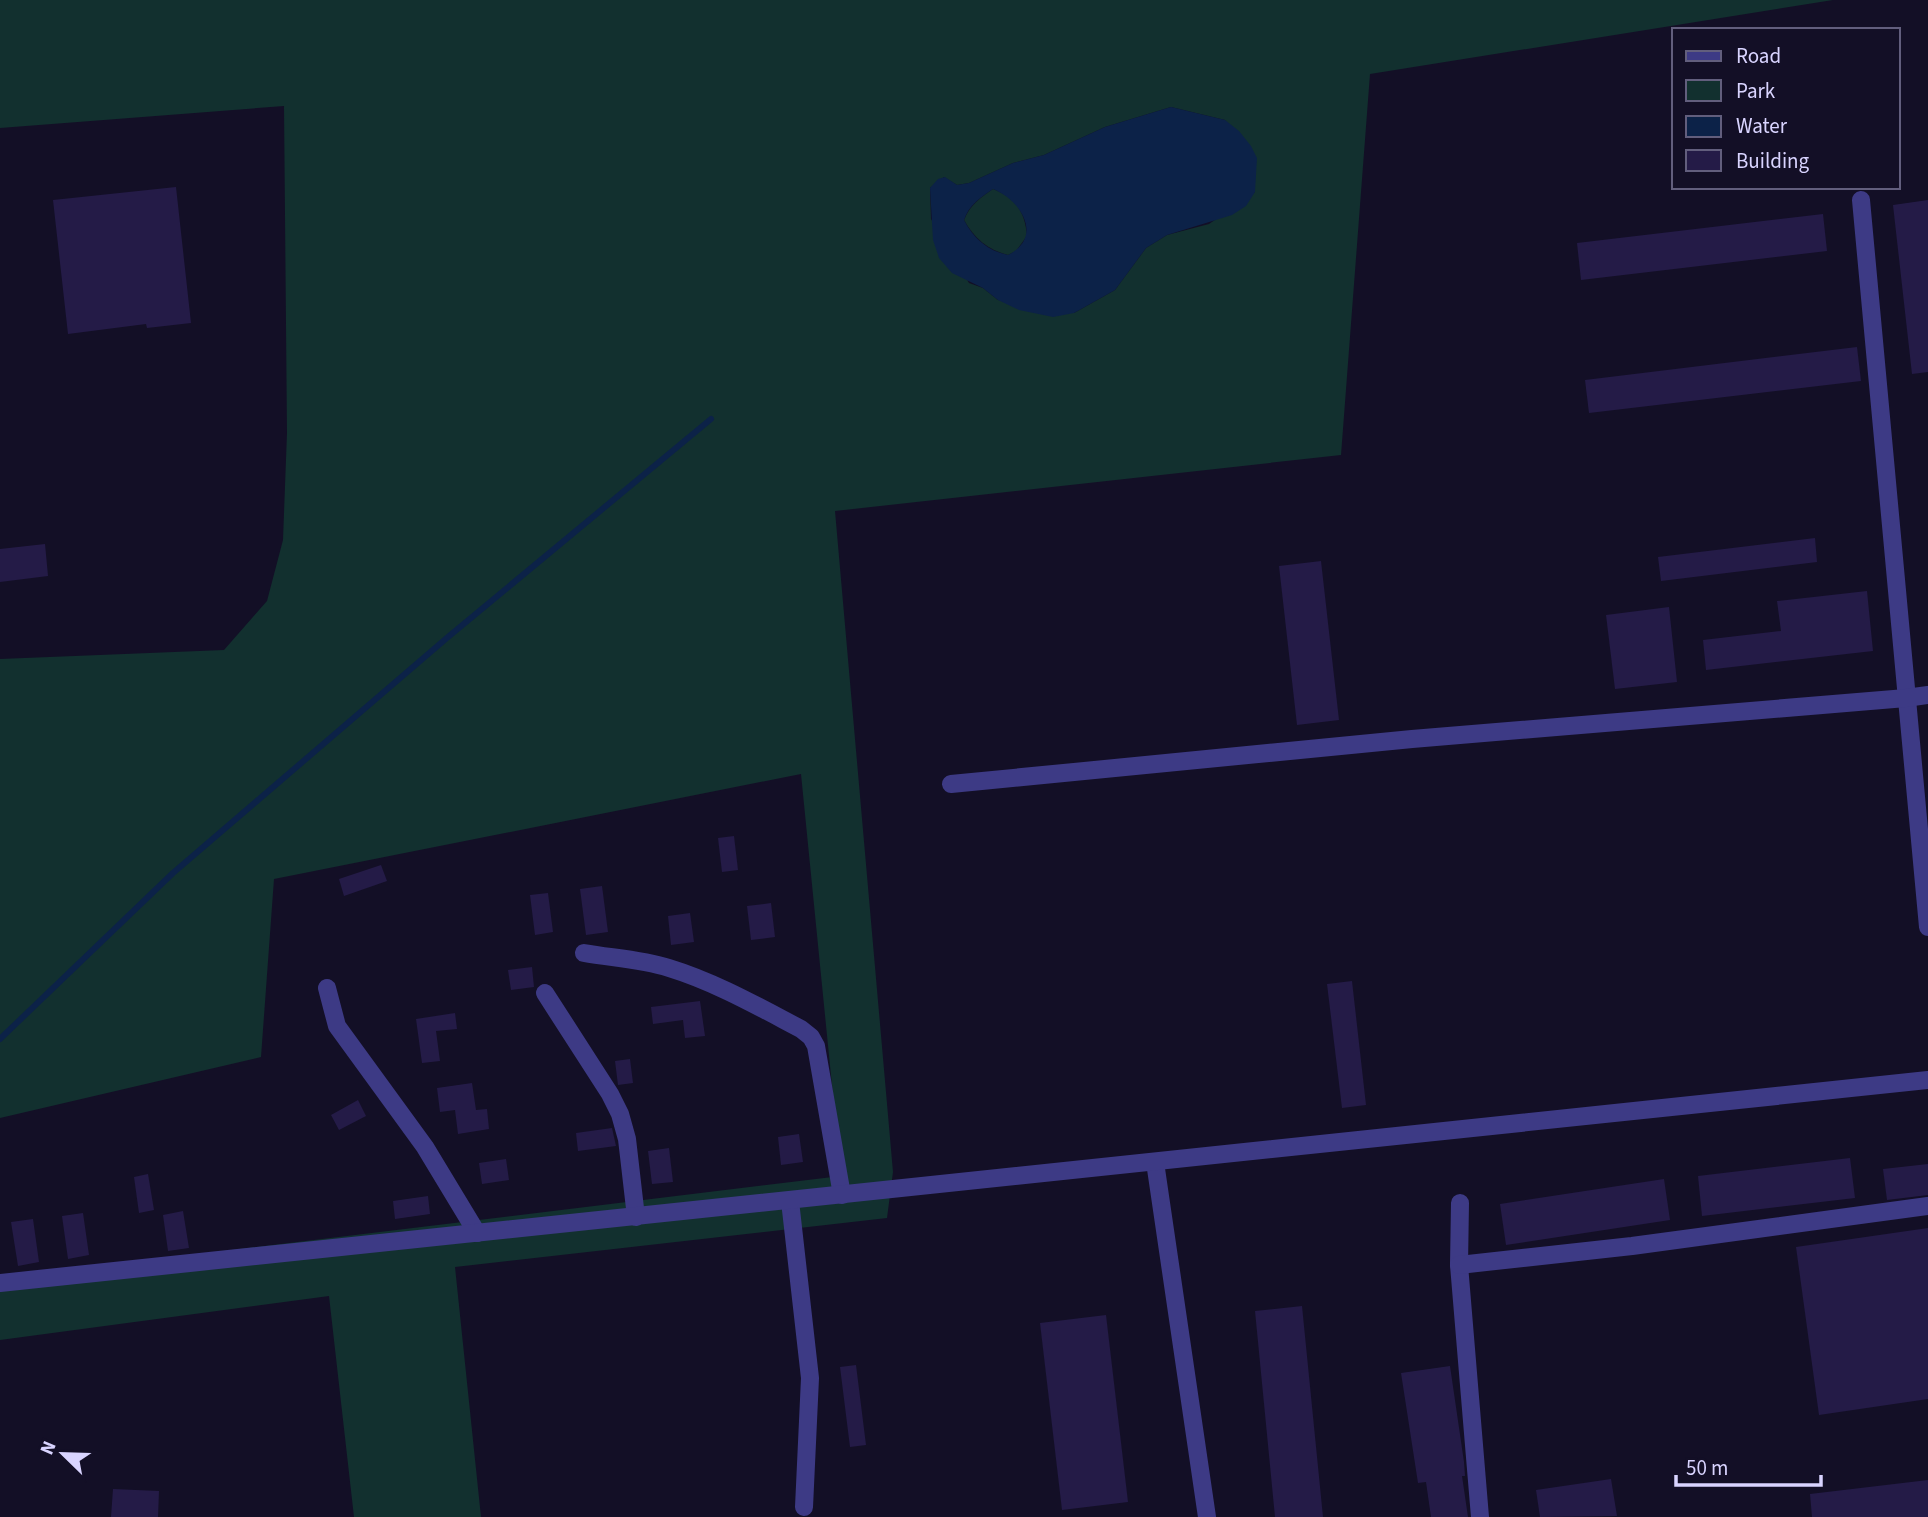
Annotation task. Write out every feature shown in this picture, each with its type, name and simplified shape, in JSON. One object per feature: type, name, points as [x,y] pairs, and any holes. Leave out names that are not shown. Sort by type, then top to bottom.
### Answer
[{"type":"street","points":[[1861,200],[1928,927]]},
{"type":"street","points":[[951,784],[1412,739],[1928,695]]},
{"type":"street","points":[[584,953],[667,967],[701,979],[802,1029],[811,1037],[816,1046],[842,1195]]},
{"type":"street","points":[[327,988],[337,1026],[425,1147],[477,1233]]},
{"type":"street","points":[[545,993],[620,1114],[627,1139],[636,1217]]},
{"type":"street","points":[[0,1283],[1928,1080]]},
{"type":"street","points":[[1155,1162],[1207,1517]]},
{"type":"street","points":[[790,1200],[810,1378],[804,1507]]},
{"type":"street","points":[[1460,1203],[1459,1265],[1480,1517]]},
{"type":"street","points":[[1459,1265],[1632,1246],[1928,1206]]},
{"type":"green space","points":[[0,0],[1833,0],[1370,74],[1341,455],[835,511],[893,1172],[887,1218],[455,1267],[481,1517],[354,1517],[329,1296],[0,1340],[0,1278],[841,1176],[801,774],[274,879],[261,1057],[0,1118],[0,659],[224,650],[267,601],[283,540],[287,433],[284,106],[0,128]],"holes":[[[1171,107],[1225,120],[1255,176],[1255,192],[1209,224],[1167,235],[1146,248],[1115,290],[1074,313],[998,300],[983,288],[969,283],[931,219],[930,188],[944,177],[957,185],[969,183],[1013,163],[1044,155],[1105,127]]]},
{"type":"green space","points":[[993,189],[1013,201],[1026,227],[1027,236],[1016,251],[1008,255],[982,242],[964,220],[972,206]]},
{"type":"water","points":[[1171,107],[1225,120],[1239,131],[1257,158],[1255,192],[1246,206],[1232,215],[1167,235],[1146,248],[1115,290],[1074,313],[1053,317],[1019,310],[952,273],[939,258],[933,240],[930,188],[938,179],[945,177],[957,185],[969,183],[1013,163],[1044,155],[1105,127]],"holes":[[[993,189],[1003,194],[1020,210],[1026,229],[1025,239],[1008,255],[982,243],[964,220],[972,206]]]},
{"type":"building","points":[[176,187],[191,323],[147,328],[146,324],[68,334],[53,200]]},
{"type":"building","points":[[1928,200],[1928,372],[1912,374],[1893,205]]},
{"type":"building","points":[[1823,214],[1827,251],[1581,280],[1577,243]]},
{"type":"building","points":[[1857,347],[1861,381],[1589,413],[1585,380]]},
{"type":"building","points":[[1815,538],[1817,562],[1661,581],[1658,557]]},
{"type":"building","points":[[45,544],[48,576],[0,582],[0,549]]},
{"type":"building","points":[[1321,561],[1339,720],[1297,725],[1279,566]]},
{"type":"building","points":[[1867,591],[1873,651],[1706,670],[1703,640],[1781,631],[1777,601]]},
{"type":"building","points":[[1669,607],[1677,682],[1615,689],[1606,615]]},
{"type":"building","points":[[734,836],[738,870],[722,872],[718,838]]},
{"type":"building","points":[[381,865],[387,881],[344,896],[339,879]]},
{"type":"building","points":[[602,886],[608,932],[586,935],[580,889]]},
{"type":"building","points":[[548,893],[553,932],[535,935],[530,895]]},
{"type":"building","points":[[771,903],[775,937],[751,940],[747,906]]},
{"type":"building","points":[[690,913],[694,942],[671,945],[668,916]]},
{"type":"building","points":[[532,967],[534,987],[511,990],[508,970]]},
{"type":"building","points":[[1352,981],[1366,1105],[1342,1108],[1327,984]]},
{"type":"building","points":[[700,1001],[705,1036],[685,1038],[683,1020],[653,1024],[651,1007]]},
{"type":"building","points":[[455,1013],[457,1029],[436,1031],[440,1061],[422,1063],[416,1019]]},
{"type":"building","points":[[630,1059],[633,1083],[618,1085],[615,1061]]},
{"type":"building","points":[[472,1083],[476,1110],[487,1109],[489,1129],[458,1134],[455,1110],[440,1112],[437,1088]]},
{"type":"building","points":[[358,1100],[366,1116],[339,1130],[331,1115]]},
{"type":"building","points":[[612,1128],[616,1146],[578,1151],[576,1133]]},
{"type":"building","points":[[799,1134],[803,1162],[781,1165],[778,1137]]},
{"type":"building","points":[[669,1148],[673,1182],[652,1184],[648,1151]]},
{"type":"building","points":[[1850,1158],[1855,1198],[1702,1216],[1698,1176]]},
{"type":"building","points":[[506,1159],[509,1180],[482,1184],[479,1163]]},
{"type":"building","points":[[1928,1164],[1928,1195],[1887,1200],[1883,1169]]},
{"type":"building","points":[[148,1174],[154,1210],[139,1213],[134,1177]]},
{"type":"building","points":[[1664,1179],[1670,1220],[1506,1245],[1500,1204]]},
{"type":"building","points":[[428,1196],[430,1214],[395,1219],[393,1201]]},
{"type":"building","points":[[183,1211],[189,1248],[168,1251],[163,1215]]},
{"type":"building","points":[[83,1213],[89,1255],[68,1259],[62,1216]]},
{"type":"building","points":[[33,1219],[39,1262],[18,1266],[11,1222]]},
{"type":"building","points":[[1928,1228],[1928,1399],[1819,1415],[1796,1247]]},
{"type":"building","points":[[1302,1306],[1323,1517],[1275,1517],[1255,1311]]},
{"type":"building","points":[[1106,1315],[1128,1502],[1062,1510],[1040,1323]]},
{"type":"building","points":[[856,1365],[866,1445],[850,1447],[840,1367]]},
{"type":"building","points":[[1450,1366],[1464,1462],[1465,1476],[1462,1476],[1468,1517],[1431,1517],[1426,1482],[1418,1483],[1401,1373]]},
{"type":"building","points":[[1611,1479],[1617,1516],[1540,1517],[1536,1490]]},
{"type":"building","points":[[1928,1480],[1928,1517],[1812,1517],[1810,1494]]},
{"type":"building","points":[[113,1489],[159,1491],[158,1517],[111,1517]]},
{"type":"waterway","points":[[0,1039],[173,873],[448,637],[711,419]]}]
